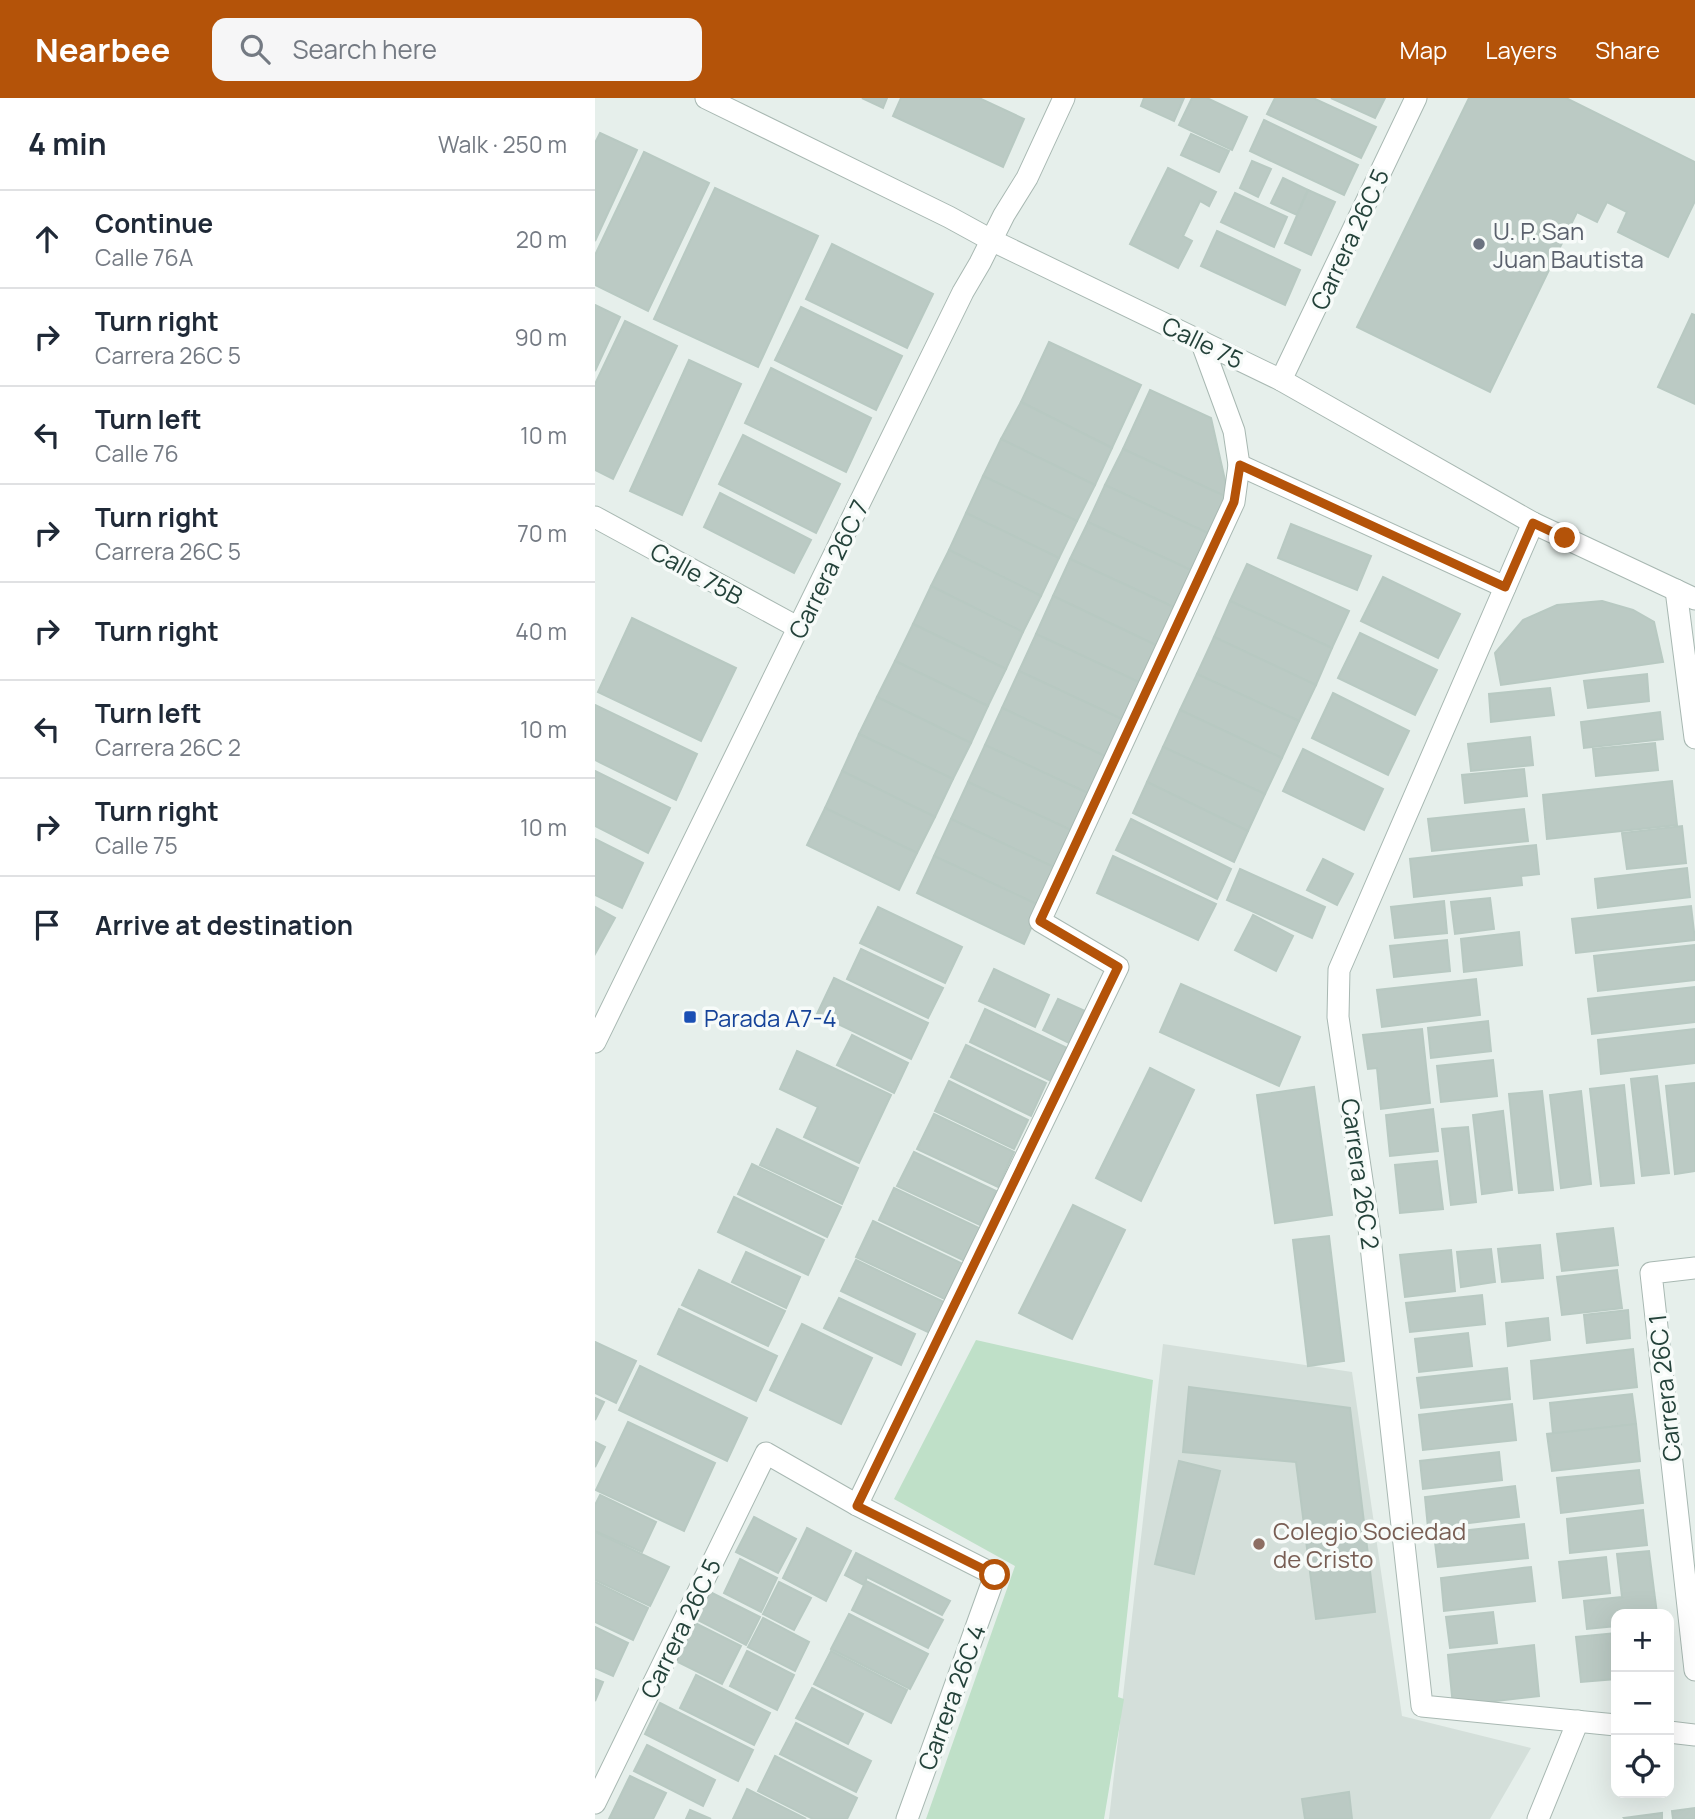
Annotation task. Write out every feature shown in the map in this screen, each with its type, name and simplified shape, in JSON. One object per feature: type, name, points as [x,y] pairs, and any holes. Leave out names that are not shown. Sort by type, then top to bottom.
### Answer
[{"type":"street","name":"Calle 75","points":[[706,98],[991,240],[1282,380],[1533,523],[1686,594]]},
{"type":"street","name":"Carrera 26C 7","points":[[595,1042],[963,292],[1027,178],[1064,98]]},
{"type":"street","name":"Carrera 26C 5","points":[[1282,380],[1416,98]]},
{"type":"street","points":[[857,1506],[1118,967],[1040,921],[1234,502],[1240,465],[1234,431],[1201,341]]},
{"type":"street","points":[[1240,465],[1505,587]]},
{"type":"street","name":"Calle 75B","points":[[595,517],[799,628]]},
{"type":"street","name":"Carrera 26C 2","points":[[1533,523],[1339,970],[1338,1017],[1369,1228],[1422,1706],[1578,1721]]},
{"type":"street","points":[[1686,594],[1695,738]]},
{"type":"street","name":"Carrera 26C 1","points":[[1695,1268],[1651,1273],[1695,1670]]},
{"type":"street","name":"Carrera 26C 5","points":[[595,1803],[766,1453],[857,1506]]},
{"type":"street","name":"Carrera 26C 4","points":[[857,1506],[995,1575],[907,1819]]},
{"type":"street","points":[[1538,1819],[1578,1721],[1611,1725]]},
{"type":"street","points":[[1674,1733],[1695,1735]]},
{"type":"street","points":[[1549,1795],[1554,1819]]},
{"type":"shaded area","name":"Colegio Sociedad de Cristo","points":[[1163,1344],[1352,1372],[1402,1716],[1531,1748],[1490,1819],[1109,1819]]},
{"type":"green space","points":[[976,1340],[1153,1380],[1118,1697],[1124,1699],[1104,1819],[926,1819],[1015,1566],[894,1499]]},
{"type":"building","points":[[862,98],[887,98],[883,108]]},
{"type":"building","points":[[901,98],[979,98],[1024,119],[1003,167],[893,116]]},
{"type":"building","points":[[1144,98],[1184,98],[1174,121],[1141,106]]},
{"type":"building","points":[[1192,98],[1207,98],[1247,117],[1232,150],[1179,125]]},
{"type":"building","points":[[1275,98],[1313,98],[1376,127],[1361,158],[1267,114]]},
{"type":"building","points":[[1331,98],[1385,98],[1375,118]]},
{"type":"building","name":"U. P. San Juan Bautista","points":[[1469,98],[1566,98],[1695,162],[1695,201],[1668,257],[1618,232],[1627,212],[1607,202],[1597,222],[1577,212],[1490,392],[1357,327]]},
{"type":"building","points":[[1264,120],[1358,165],[1344,195],[1250,151]]},
{"type":"building","points":[[600,133],[637,150],[595,241],[595,143]]},
{"type":"building","points":[[1191,134],[1229,151],[1219,172],[1181,155]]},
{"type":"building","points":[[644,152],[709,183],[648,311],[595,285],[595,255]]},
{"type":"building","points":[[1252,161],[1271,169],[1258,197],[1240,188]]},
{"type":"building","points":[[1168,168],[1216,192],[1209,206],[1200,201],[1183,236],[1192,241],[1178,268],[1130,244]]},
{"type":"building","points":[[1283,178],[1308,190],[1297,215],[1271,203]]},
{"type":"building","points":[[715,188],[818,236],[758,367],[654,319]]},
{"type":"building","points":[[1308,190],[1335,202],[1311,255],[1285,243]]},
{"type":"building","points":[[1235,193],[1287,217],[1274,247],[1221,222]]},
{"type":"building","points":[[1217,231],[1300,270],[1285,305],[1201,266]]},
{"type":"building","points":[[832,244],[933,294],[907,348],[806,299]]},
{"type":"building","points":[[595,305],[620,317],[595,371]]},
{"type":"building","points":[[801,307],[902,356],[876,410],[775,360]]},
{"type":"building","points":[[1692,314],[1695,315],[1695,404],[1658,387]]},
{"type":"building","points":[[625,321],[677,346],[613,479],[595,470],[595,384]]},
{"type":"building","points":[[1049,342],[1141,385],[1112,448],[1021,402]]},
{"type":"building","points":[[689,360],[741,384],[682,515],[630,491]]},
{"type":"building","points":[[771,368],[871,418],[846,472],[745,423]]},
{"type":"building","points":[[1150,390],[1211,418],[1229,498],[1123,449]]},
{"type":"building","points":[[1021,402],[1112,448],[1095,485],[1001,439]]},
{"type":"building","points":[[743,435],[840,484],[816,533],[719,484]]},
{"type":"building","points":[[1001,439],[1095,485],[1077,521],[983,476]]},
{"type":"building","points":[[1123,449],[1229,498],[1212,535],[1105,485]]},
{"type":"building","points":[[983,476],[1077,521],[1059,558],[966,513]]},
{"type":"building","points":[[1105,485],[1212,535],[1195,572],[1088,522]]},
{"type":"building","points":[[720,493],[811,540],[794,573],[704,527]]},
{"type":"building","points":[[966,513],[1059,558],[1041,596],[949,550]]},
{"type":"building","points":[[1088,522],[1195,572],[1178,609],[1070,559]]},
{"type":"building","points":[[1291,524],[1371,556],[1357,590],[1278,558]]},
{"type":"building","points":[[949,550],[1041,596],[1023,632],[931,586]]},
{"type":"building","points":[[1070,559],[1178,609],[1160,647],[1053,596]]},
{"type":"building","points":[[1247,564],[1349,611],[1332,648],[1230,601]]},
{"type":"building","points":[[1383,577],[1460,614],[1438,658],[1361,621]]},
{"type":"building","points":[[931,586],[1023,632],[1006,669],[913,624]]},
{"type":"building","points":[[1053,596],[1160,647],[1143,684],[1036,634]]},
{"type":"building","points":[[1230,601],[1332,648],[1316,685],[1214,637]]},
{"type":"building","points":[[1602,601],[1633,610],[1654,622],[1663,662],[1501,685],[1495,653],[1523,620],[1557,605]]},
{"type":"building","points":[[632,618],[736,668],[701,741],[598,692]]},
{"type":"building","points":[[913,624],[1006,669],[988,706],[895,661]]},
{"type":"building","points":[[1360,633],[1437,670],[1415,715],[1338,678]]},
{"type":"building","points":[[1036,634],[1143,684],[1126,721],[1019,671]]},
{"type":"building","points":[[1214,637],[1316,685],[1299,721],[1197,674]]},
{"type":"building","points":[[895,661],[988,706],[971,743],[877,697]]},
{"type":"building","points":[[1019,671],[1126,721],[1109,758],[1002,708]]},
{"type":"building","points":[[1197,674],[1299,721],[1282,758],[1180,710]]},
{"type":"building","points":[[1647,674],[1649,701],[1588,708],[1584,681]]},
{"type":"building","points":[[1550,688],[1554,715],[1491,722],[1489,694]]},
{"type":"building","points":[[1333,693],[1409,731],[1388,775],[1312,738]]},
{"type":"building","points":[[877,697],[971,743],[953,779],[859,734]]},
{"type":"building","points":[[595,705],[697,754],[676,800],[595,760]]},
{"type":"building","points":[[1002,708],[1109,758],[1092,795],[985,745]]},
{"type":"building","points":[[1180,710],[1282,758],[1265,794],[1163,747]]},
{"type":"building","points":[[1660,712],[1663,739],[1584,748],[1581,722]]},
{"type":"building","points":[[859,734],[953,779],[935,817],[842,771]]},
{"type":"building","points":[[1530,737],[1533,765],[1471,771],[1468,744]]},
{"type":"building","points":[[1655,743],[1658,770],[1596,776],[1593,749]]},
{"type":"building","points":[[985,745],[1092,795],[1075,832],[968,782]]},
{"type":"building","points":[[1163,747],[1265,794],[1248,831],[1147,782]]},
{"type":"building","points":[[1303,749],[1383,789],[1364,830],[1283,791]]},
{"type":"building","points":[[1524,769],[1527,796],[1465,803],[1462,775]]},
{"type":"building","points":[[595,771],[670,808],[648,853],[595,826]]},
{"type":"building","points":[[842,771],[935,817],[917,853],[825,808]]},
{"type":"building","points":[[1672,781],[1677,825],[1547,839],[1543,795]]},
{"type":"building","points":[[968,782],[1075,832],[1058,869],[951,819]]},
{"type":"building","points":[[1147,782],[1248,831],[1234,862],[1133,813]]},
{"type":"building","points":[[825,808],[917,853],[899,890],[807,845]]},
{"type":"building","points":[[1524,809],[1528,841],[1432,851],[1428,819]]},
{"type":"building","points":[[951,819],[1058,869],[1041,906],[934,856]]},
{"type":"building","points":[[1131,819],[1231,869],[1217,899],[1116,850]]},
{"type":"building","points":[[1682,826],[1686,863],[1627,869],[1622,833]]},
{"type":"building","points":[[595,839],[643,863],[622,908],[595,895]]},
{"type":"building","points":[[1536,845],[1539,874],[1521,876],[1522,885],[1414,897],[1410,859]]},
{"type":"building","points":[[934,856],[1041,906],[1024,944],[917,893]]},
{"type":"building","points":[[1113,856],[1216,904],[1198,940],[1097,893]]},
{"type":"building","points":[[1323,859],[1353,874],[1337,905],[1307,890]]},
{"type":"building","points":[[1687,868],[1690,897],[1598,908],[1595,879]]},
{"type":"building","points":[[1240,869],[1325,907],[1312,938],[1227,900]]},
{"type":"building","points":[[1490,898],[1494,929],[1455,934],[1451,902]]},
{"type":"building","points":[[1444,901],[1447,933],[1395,938],[1391,907]]},
{"type":"building","points":[[1691,906],[1695,940],[1576,953],[1572,919]]},
{"type":"building","points":[[595,907],[615,918],[595,954]]},
{"type":"building","points":[[878,907],[962,947],[945,983],[860,943]]},
{"type":"building","points":[[1253,915],[1293,936],[1276,971],[1235,950]]},
{"type":"building","points":[[1519,932],[1522,965],[1464,972],[1461,939]]},
{"type":"building","points":[[1447,940],[1450,971],[1394,977],[1390,946]]},
{"type":"building","points":[[1695,945],[1695,980],[1598,991],[1594,956]]},
{"type":"building","points":[[861,949],[943,988],[928,1018],[847,979]]},
{"type":"building","points":[[994,969],[1049,995],[1035,1027],[979,1001]]},
{"type":"building","points":[[834,978],[928,1023],[911,1059],[817,1014]]},
{"type":"building","points":[[1476,979],[1480,1015],[1382,1027],[1377,990]]},
{"type":"building","points":[[1181,984],[1300,1037],[1279,1086],[1160,1032]]},
{"type":"building","points":[[1695,987],[1695,1022],[1592,1034],[1588,999]]},
{"type":"building","points":[[1058,999],[1085,1011],[1069,1043],[1043,1030]]},
{"type":"building","points":[[985,1009],[1067,1048],[1051,1081],[970,1042]]},
{"type":"building","points":[[1488,1021],[1491,1051],[1431,1058],[1428,1028]]},
{"type":"building","points":[[1422,1029],[1430,1103],[1381,1109],[1377,1068],[1368,1069],[1363,1035]]},
{"type":"building","points":[[1695,1029],[1695,1063],[1601,1074],[1598,1040]]},
{"type":"building","points":[[852,1035],[908,1063],[894,1093],[837,1065]]},
{"type":"building","points":[[966,1045],[1046,1083],[1031,1116],[951,1077]]},
{"type":"building","points":[[797,1051],[891,1095],[859,1163],[804,1137],[818,1107],[780,1089]]},
{"type":"building","points":[[1493,1060],[1497,1096],[1441,1102],[1437,1066]]},
{"type":"building","points":[[1150,1068],[1194,1090],[1141,1201],[1096,1178]]},
{"type":"building","points":[[1657,1076],[1669,1173],[1642,1176],[1631,1079]]},
{"type":"building","points":[[949,1081],[1028,1120],[1014,1149],[935,1111]]},
{"type":"building","points":[[1695,1083],[1695,1171],[1675,1174],[1666,1086]]},
{"type":"building","points":[[1624,1085],[1634,1183],[1601,1186],[1590,1089]]},
{"type":"building","points":[[1314,1087],[1332,1215],[1275,1223],[1257,1095]]},
{"type":"building","points":[[1542,1091],[1553,1190],[1519,1193],[1509,1094]]},
{"type":"building","points":[[1581,1091],[1591,1184],[1561,1188],[1550,1095]]},
{"type":"building","points":[[1433,1109],[1438,1151],[1390,1156],[1386,1115]]},
{"type":"building","points":[[1503,1111],[1512,1190],[1482,1194],[1473,1115]]},
{"type":"building","points":[[934,1114],[1014,1152],[998,1187],[917,1149]]},
{"type":"building","points":[[1468,1127],[1476,1202],[1451,1205],[1442,1129]]},
{"type":"building","points":[[777,1129],[858,1168],[842,1204],[760,1165]]},
{"type":"building","points":[[914,1152],[996,1191],[980,1225],[897,1186]]},
{"type":"building","points":[[1437,1161],[1443,1209],[1400,1213],[1395,1165]]},
{"type":"building","points":[[752,1164],[841,1207],[827,1237],[738,1194]]},
{"type":"building","points":[[894,1188],[983,1230],[967,1262],[879,1220]]},
{"type":"building","points":[[734,1197],[824,1240],[808,1275],[718,1232]]},
{"type":"building","points":[[1073,1205],[1125,1230],[1072,1339],[1019,1313]]},
{"type":"building","points":[[873,1221],[969,1267],[953,1303],[856,1257]]},
{"type":"building","points":[[1613,1228],[1618,1265],[1562,1271],[1557,1234]]},
{"type":"building","points":[[1329,1236],[1344,1361],[1308,1366],[1293,1240]]},
{"type":"building","points":[[1540,1245],[1543,1278],[1502,1282],[1498,1249]]},
{"type":"building","points":[[1491,1249],[1495,1282],[1461,1287],[1457,1252]]},
{"type":"building","points":[[1451,1250],[1455,1291],[1405,1297],[1400,1255]]},
{"type":"building","points":[[746,1252],[800,1277],[786,1308],[732,1282]]},
{"type":"building","points":[[856,1260],[946,1303],[932,1334],[841,1291]]},
{"type":"building","points":[[699,1270],[785,1311],[768,1346],[682,1305]]},
{"type":"building","points":[[1617,1270],[1622,1308],[1562,1315],[1557,1277]]},
{"type":"building","points":[[1482,1295],[1485,1324],[1410,1332],[1406,1303]]},
{"type":"building","points":[[839,1298],[915,1334],[901,1365],[824,1328]]},
{"type":"building","points":[[679,1309],[777,1356],[756,1401],[658,1354]]},
{"type":"building","points":[[1628,1310],[1630,1338],[1587,1343],[1584,1315]]},
{"type":"building","points":[[1548,1318],[1550,1340],[1508,1346],[1506,1323]]},
{"type":"building","points":[[802,1324],[872,1358],[841,1424],[770,1390]]},
{"type":"building","points":[[1468,1333],[1472,1366],[1419,1372],[1415,1339]]},
{"type":"building","points":[[595,1342],[636,1361],[616,1403],[595,1393]]},
{"type":"building","points":[[1633,1349],[1637,1387],[1534,1399],[1531,1361]]},
{"type":"building","points":[[640,1366],[747,1418],[727,1461],[619,1410]]},
{"type":"building","points":[[1507,1368],[1510,1399],[1421,1408],[1417,1378]]},
{"type":"building","points":[[1189,1387],[1350,1408],[1375,1612],[1316,1619],[1296,1462],[1183,1452]]},
{"type":"building","points":[[1632,1394],[1636,1424],[1553,1434],[1550,1403]]},
{"type":"building","points":[[595,1398],[604,1402],[595,1420]]},
{"type":"building","points":[[1512,1404],[1516,1440],[1423,1450],[1419,1415]]},
{"type":"building","points":[[628,1422],[715,1463],[684,1531],[596,1490]]},
{"type":"building","points":[[1636,1424],[1640,1461],[1552,1471],[1547,1434]]},
{"type":"building","points":[[595,1442],[605,1447],[595,1467]]},
{"type":"building","points":[[1499,1452],[1502,1480],[1423,1489],[1420,1461]]},
{"type":"building","points":[[1179,1461],[1220,1471],[1194,1574],[1155,1564]]},
{"type":"building","points":[[1639,1470],[1643,1503],[1561,1513],[1557,1478]]},
{"type":"building","points":[[1515,1486],[1519,1517],[1428,1528],[1425,1497]]},
{"type":"building","points":[[600,1495],[656,1522],[642,1552],[595,1531],[595,1505]]},
{"type":"building","points":[[1643,1510],[1647,1545],[1570,1553],[1567,1519]]},
{"type":"building","points":[[754,1517],[796,1539],[778,1573],[736,1552]]},
{"type":"building","points":[[1524,1524],[1528,1558],[1438,1567],[1434,1534]]},
{"type":"building","points":[[807,1528],[851,1551],[826,1601],[783,1578]]},
{"type":"building","points":[[595,1532],[669,1567],[650,1606],[595,1580]]},
{"type":"building","points":[[1649,1551],[1656,1609],[1611,1609],[1611,1627],[1587,1629],[1584,1601],[1622,1597],[1617,1554]]},
{"type":"building","points":[[856,1553],[950,1601],[942,1615],[867,1577],[864,1585],[845,1575]]},
{"type":"building","points":[[1606,1557],[1610,1593],[1563,1598],[1559,1562]]},
{"type":"building","points":[[740,1559],[777,1578],[761,1612],[724,1593]]},
{"type":"building","points":[[1531,1567],[1535,1601],[1444,1611],[1441,1578]]},
{"type":"building","points":[[866,1581],[943,1620],[928,1648],[852,1610]]},
{"type":"building","points":[[595,1582],[648,1608],[633,1640],[595,1622]]},
{"type":"building","points":[[779,1582],[811,1598],[794,1630],[763,1614]]},
{"type":"building","points":[[710,1592],[760,1617],[746,1645],[696,1619]]},
{"type":"building","points":[[1493,1612],[1497,1643],[1450,1648],[1446,1617]]},
{"type":"building","points":[[849,1614],[928,1654],[910,1689],[831,1649]]},
{"type":"building","points":[[763,1618],[809,1642],[795,1671],[748,1647]]},
{"type":"building","points":[[695,1623],[741,1646],[722,1684],[676,1661]]},
{"type":"building","points":[[595,1627],[628,1643],[613,1676],[595,1668]]},
{"type":"building","points":[[1611,1634],[1611,1679],[1581,1682],[1576,1637]]},
{"type":"building","points":[[1534,1645],[1539,1696],[1453,1706],[1448,1655]]},
{"type":"building","points":[[747,1651],[794,1675],[777,1710],[730,1686]]},
{"type":"building","points":[[831,1651],[907,1690],[891,1723],[814,1684]]},
{"type":"building","points":[[696,1675],[770,1713],[754,1745],[680,1708]]},
{"type":"building","points":[[595,1679],[603,1682],[595,1701]]},
{"type":"building","points":[[812,1688],[863,1714],[848,1744],[796,1718]]},
{"type":"building","points":[[660,1703],[753,1750],[738,1781],[645,1734]]},
{"type":"building","points":[[796,1723],[871,1761],[856,1792],[780,1754]]},
{"type":"building","points":[[647,1745],[715,1780],[703,1806],[634,1771]]},
{"type":"building","points":[[775,1756],[857,1798],[847,1819],[813,1819],[758,1791]]},
{"type":"building","points":[[630,1776],[666,1793],[653,1819],[609,1819]]},
{"type":"building","points":[[747,1789],[806,1819],[733,1819]]},
{"type":"building","points":[[1349,1792],[1352,1819],[1305,1819],[1302,1799]]},
{"type":"building","points":[[1695,1808],[1695,1819],[1673,1819],[1672,1811]]},
{"type":"building","points":[[690,1810],[711,1819],[686,1819]]},
{"type":"building","points":[[1662,1813],[1662,1819],[1624,1818]]},
{"type":"place","name":"U. P. San Juan Bautista","points":[[1479,244]]},
{"type":"place","name":"Parada A7-4","points":[[690,1017]]},
{"type":"place","name":"Colegio Sociedad de Cristo","points":[[1259,1544]]},
{"type":"route","points":[[995,1575],[857,1506],[1118,967],[1040,921],[1234,502],[1240,465],[1505,587],[1533,523],[1565,538]]}]
